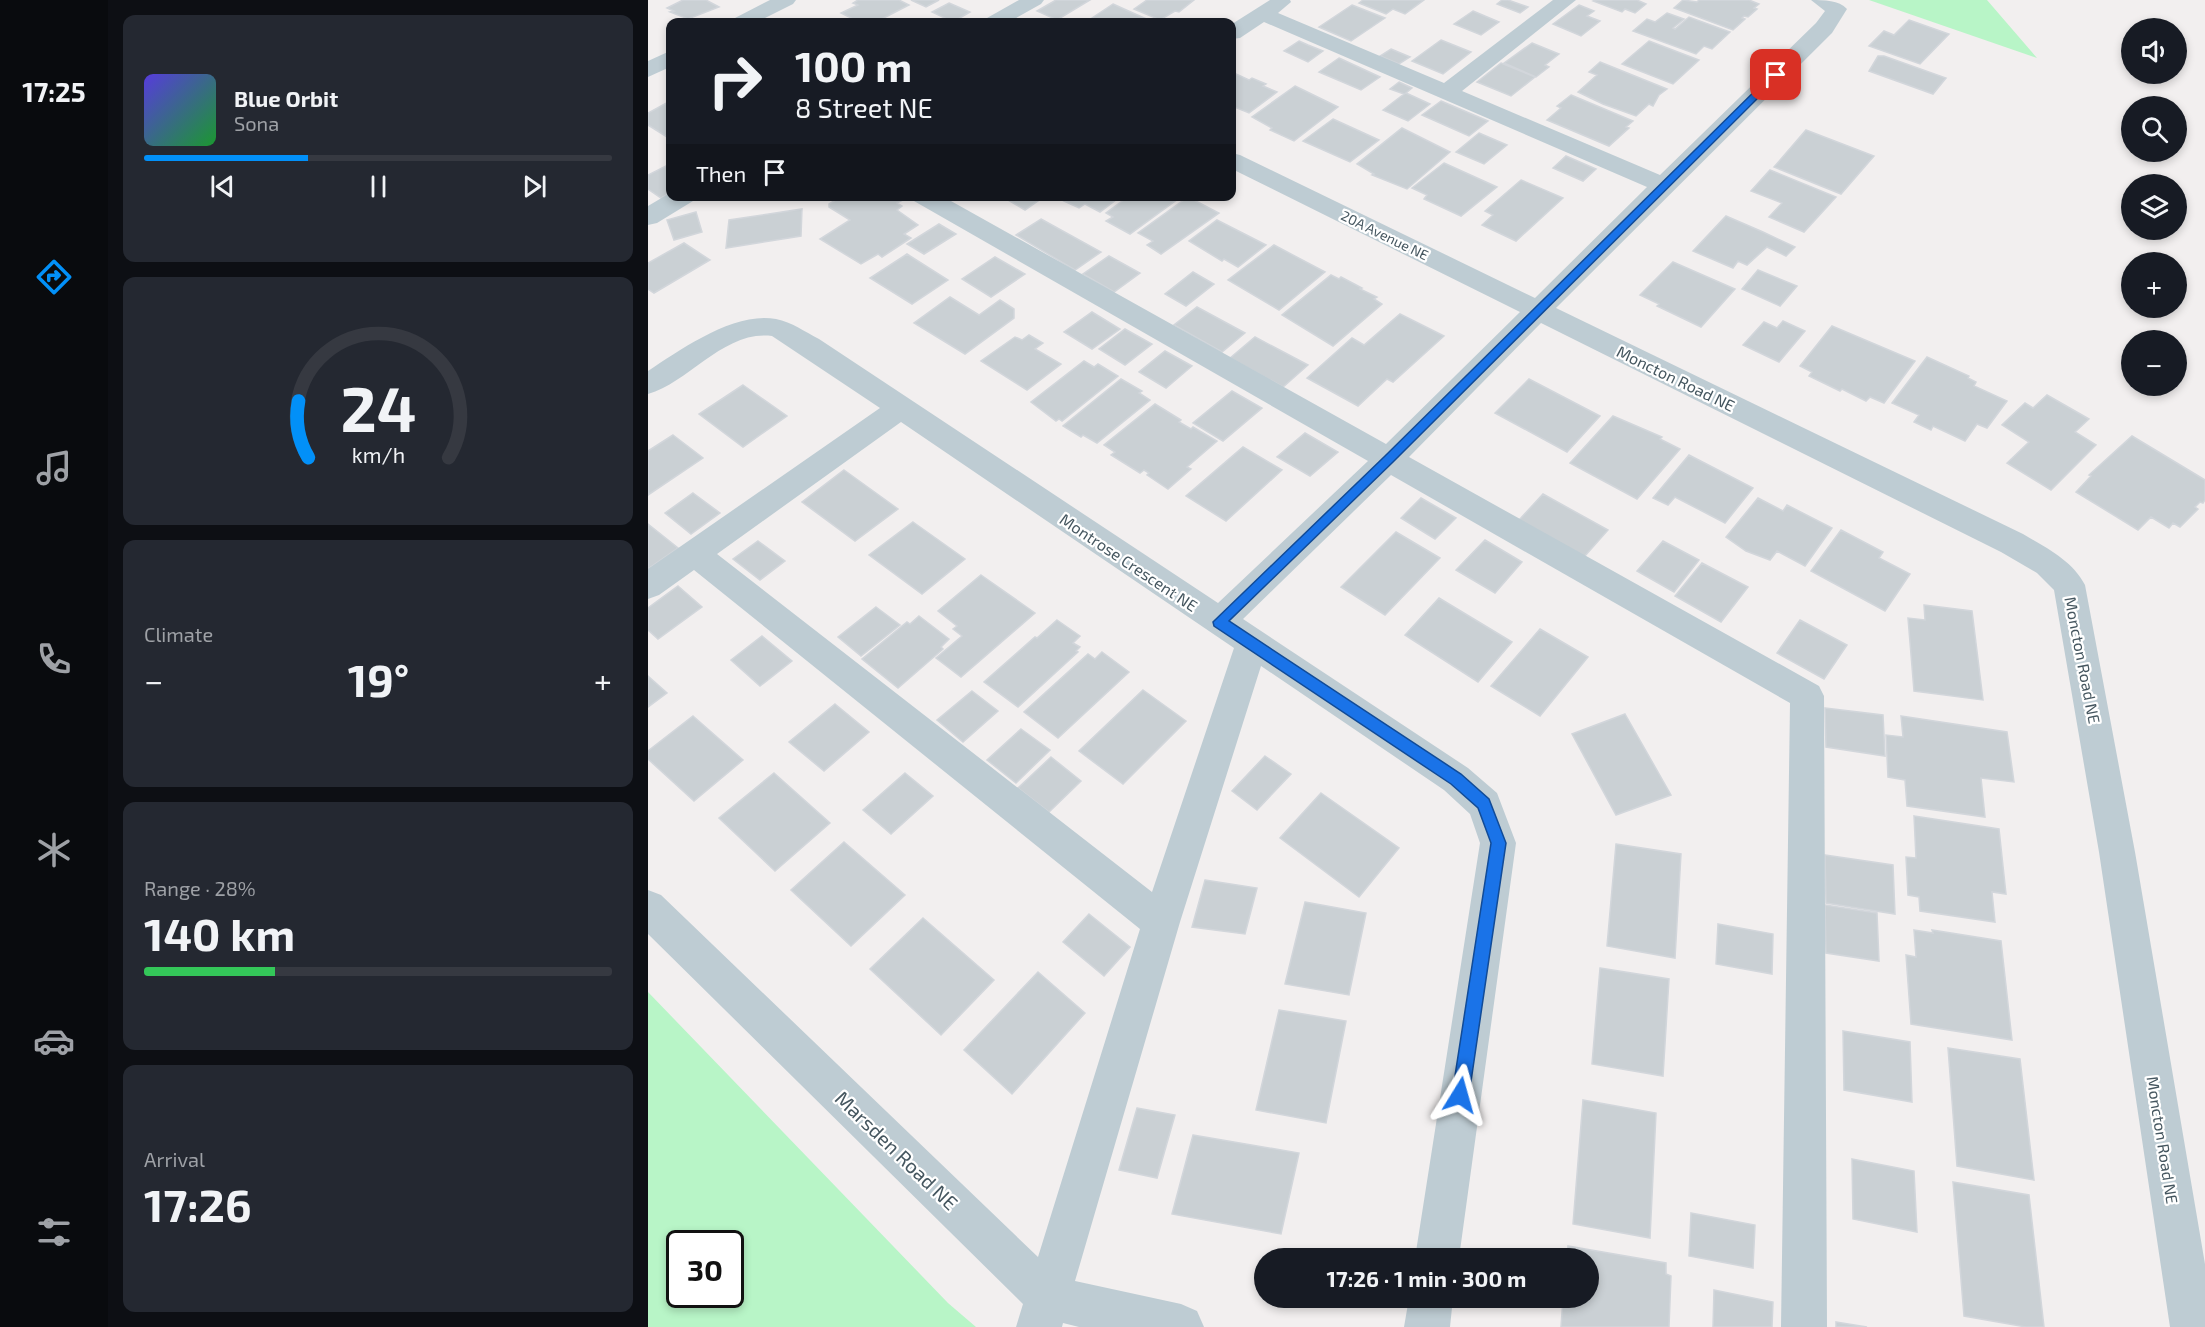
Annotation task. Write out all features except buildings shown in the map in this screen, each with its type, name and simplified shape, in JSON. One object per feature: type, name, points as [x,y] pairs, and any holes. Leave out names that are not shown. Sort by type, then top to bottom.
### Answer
[{"type":"street","points":[[750,18],[786,0]]},
{"type":"street","points":[[1001,18],[1034,0]]},
{"type":"street","points":[[1236,31],[1284,0]]},
{"type":"street","points":[[1446,92],[1566,0]]},
{"type":"street","points":[[1219,622],[1389,459],[1824,28],[1829,5]]},
{"type":"street","points":[[1263,14],[1663,185]]},
{"type":"street","name":"20A Avenue NE","points":[[1236,162],[1538,311]]},
{"type":"street","points":[[648,217],[675,201]]},
{"type":"street","points":[[931,201],[1807,696],[1804,1327]]},
{"type":"street","name":"Moncton Road NE","points":[[1538,311],[2012,543],[2048,564],[2068,585],[2117,852],[2193,1327]]},
{"type":"street","name":"Montrose Crescent NE","points":[[648,384],[706,347],[743,330],[776,327],[809,346],[1456,779],[1484,804],[1498,843],[1438,1248]]},
{"type":"street","points":[[648,586],[900,408]]},
{"type":"street","points":[[694,553],[1161,922]]},
{"type":"street","points":[[1181,1327],[1044,1312],[1161,922],[1252,642]]},
{"type":"street","name":"Marsden Road NE","points":[[648,908],[1044,1312]]},
{"type":"street","points":[[1427,1327],[1430,1308]]},
{"type":"green space","points":[[1869,0],[1987,0],[2037,58]]},
{"type":"green space","points":[[648,992],[948,1303],[976,1327],[648,1327]]},
{"type":"route","points":[[1460,1095],[1498,843],[1484,804],[1456,779],[1219,622],[1389,459],[1776,75]]}]
